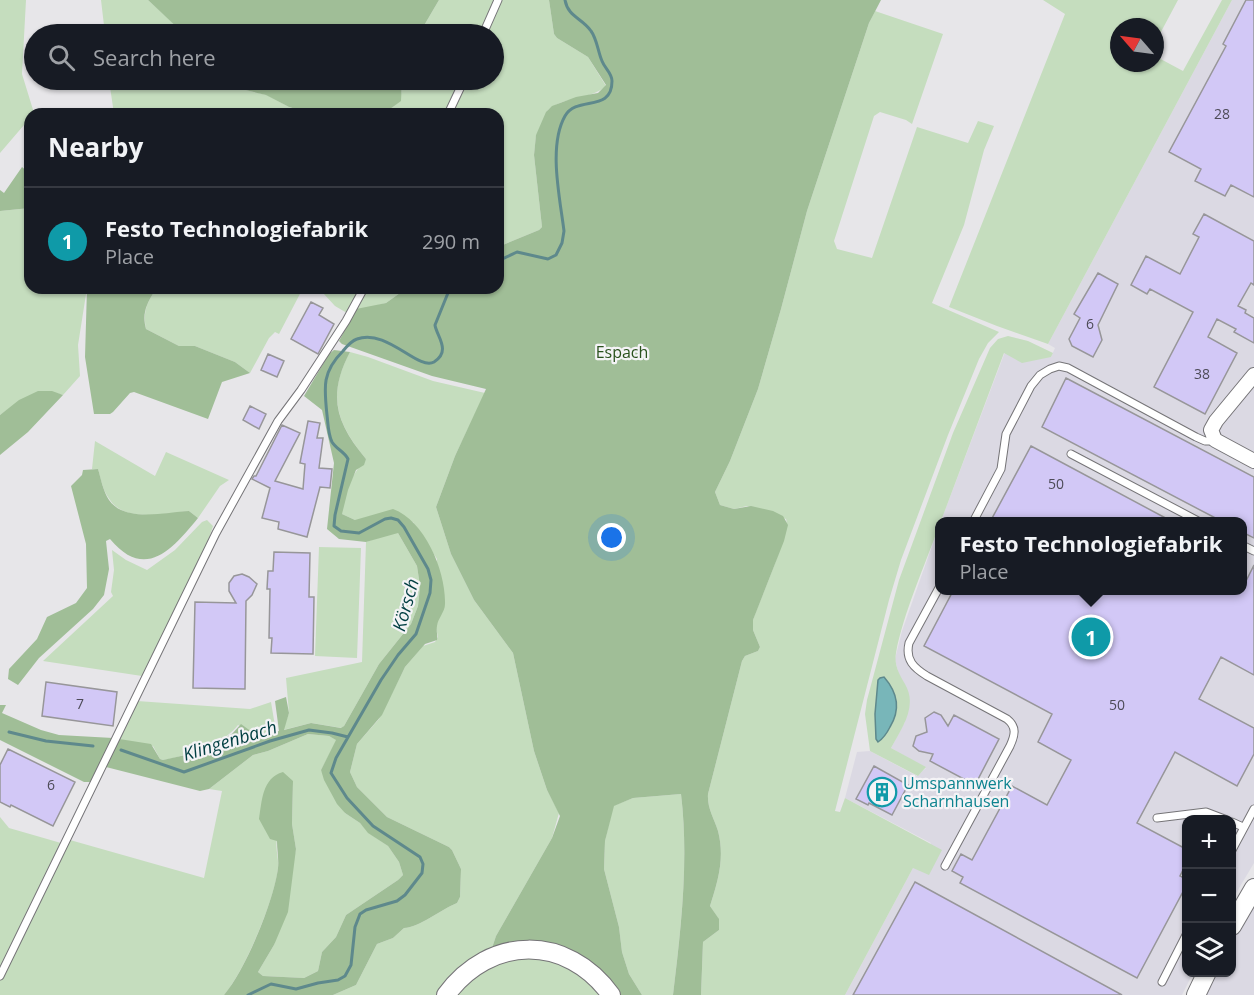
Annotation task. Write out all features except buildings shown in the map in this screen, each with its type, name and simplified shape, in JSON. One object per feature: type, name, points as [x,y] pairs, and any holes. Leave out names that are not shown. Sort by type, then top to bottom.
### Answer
[{"type":"main road","points":[[1234,923],[1254,888]]},
{"type":"main road","points":[[446,995],[461,977],[481,962],[504,952],[530,949],[556,953],[576,962],[596,977],[611,995]]},
{"type":"main road","points":[[1196,995],[1205,977]]},
{"type":"street","points":[[1254,375],[1214,423],[1214,437],[1254,461]]},
{"type":"lane","points":[[487,24],[498,0]]},
{"type":"lane","points":[[451,108],[459,90]]},
{"type":"lane","points":[[0,976],[216,532],[278,421],[346,321],[361,294]]},
{"type":"lane","points":[[976,517],[1001,469],[1009,428],[1034,382],[1040,375],[1052,368],[1061,366],[1068,368],[1205,441],[1214,437]]},
{"type":"lane","points":[[1071,454],[1191,517]]},
{"type":"lane","points":[[935,594],[909,643],[910,661],[922,673],[1007,719],[1013,724],[1015,731],[1010,746],[945,866]]},
{"type":"lane","points":[[1236,842],[1254,809]]},
{"type":"lane","points":[[1157,818],[1206,812],[1215,815]]},
{"type":"lane","points":[[1236,824],[1243,827]]},
{"type":"lane","points":[[1162,982],[1182,943]]},
{"type":"shaded area","points":[[1232,0],[1254,0],[1254,863],[1236,893],[1236,815],[1182,815],[1182,977],[1191,977],[1182,995],[845,995],[913,868],[931,843],[845,798],[857,752],[870,751],[917,776],[926,768],[891,748],[905,722],[904,683],[899,676],[895,659],[902,631],[935,537],[935,595],[1247,595],[1247,517],[943,517],[1005,352],[1051,357],[1055,348],[1048,344]]},
{"type":"shaded area","points":[[1254,899],[1254,995],[1203,995],[1211,977],[1236,977],[1236,931]]},
{"type":"green space","points":[[0,0],[26,0],[22,74],[24,90],[27,90],[32,108],[24,108],[24,125],[0,153]]},
{"type":"green space","points":[[101,0],[148,0],[174,24],[104,24]]},
{"type":"green space","points":[[148,0],[439,0],[425,24],[174,24]]},
{"type":"green space","points":[[439,0],[549,0],[554,34],[588,57],[606,86],[593,94],[562,102],[548,110],[536,136],[534,155],[542,227],[539,230],[504,245],[504,108],[390,108],[399,100],[401,90],[504,90],[504,24],[425,24]]},
{"type":"green space","name":"Espach","points":[[549,0],[881,0],[869,23],[807,211],[758,389],[730,461],[715,492],[720,505],[734,509],[751,506],[773,511],[783,516],[788,525],[753,620],[753,630],[760,647],[758,651],[745,656],[742,661],[708,794],[721,851],[718,878],[710,906],[719,919],[719,930],[703,942],[701,995],[673,995],[684,869],[681,794],[633,798],[614,806],[605,841],[604,869],[619,927],[622,952],[629,974],[642,995],[618,995],[589,963],[491,951],[496,936],[552,838],[560,816],[547,790],[534,751],[513,653],[474,600],[451,554],[436,507],[455,456],[486,389],[432,376],[339,341],[356,309],[386,303],[399,294],[504,294],[504,245],[542,227],[534,155],[536,135],[546,112],[552,106],[576,97],[598,93],[606,85],[588,57],[554,34]]},
{"type":"green space","points":[[1043,0],[1178,0],[1164,26],[1164,18],[1110,18],[1110,72],[1164,72],[1164,61],[1183,71],[1222,0],[1232,0],[1048,344],[949,307],[1065,14]]},
{"type":"green space","points":[[875,11],[943,34],[912,124],[880,112],[874,116],[834,241],[837,249],[872,258],[917,127],[968,143],[978,121],[994,126],[984,150],[964,225],[932,303],[999,332],[988,343],[979,359],[901,560],[835,811],[840,812],[845,798],[942,850],[929,875],[913,868],[845,995],[701,995],[703,942],[719,930],[718,918],[710,906],[718,878],[721,851],[708,794],[742,661],[745,656],[758,651],[760,647],[753,630],[753,620],[786,526],[786,519],[747,506],[734,509],[720,505],[715,492],[730,461],[758,389],[807,211],[869,23]]},
{"type":"green space","points":[[110,90],[246,90],[267,95],[293,108],[113,108]]},
{"type":"green space","points":[[245,90],[402,90],[401,101],[391,108],[293,108],[266,95]]},
{"type":"green space","points":[[22,167],[24,169],[24,209],[0,211],[0,190],[4,193]]},
{"type":"green space","points":[[24,209],[24,294],[86,294],[78,345],[80,376],[63,395],[38,394],[22,400],[0,415],[0,211]]},
{"type":"green space","points":[[87,294],[153,294],[145,314],[146,329],[179,346],[195,346],[235,362],[250,373],[222,382],[208,419],[134,392],[130,393],[110,414],[94,414],[85,357]]},
{"type":"green space","points":[[153,294],[300,294],[279,334],[275,332],[269,338],[250,373],[235,362],[195,346],[179,346],[146,329],[145,314]]},
{"type":"green space","points":[[324,294],[399,294],[386,303],[347,313],[335,306]]},
{"type":"green space","points":[[1008,336],[1028,341],[1053,353],[1051,357],[1022,363],[1004,353],[942,517],[935,517],[935,536],[904,622],[896,653],[899,673],[909,692],[910,700],[904,725],[891,748],[926,767],[918,776],[870,751],[865,714],[867,700],[899,580],[953,433],[990,348],[998,339]]},
{"type":"green space","points":[[334,350],[350,352],[339,382],[338,409],[348,433],[366,459],[364,465],[356,470],[342,514],[355,520],[393,509],[415,524],[424,536],[437,563],[442,577],[445,604],[438,623],[437,640],[425,644],[405,667],[382,715],[357,744],[350,772],[357,787],[387,817],[452,850],[461,869],[460,897],[457,903],[417,925],[404,928],[393,938],[377,944],[356,985],[333,995],[224,995],[241,970],[249,953],[265,916],[275,882],[278,865],[277,841],[270,839],[259,819],[264,791],[276,775],[283,772],[293,781],[292,824],[296,849],[288,912],[274,945],[258,972],[263,976],[304,978],[318,971],[322,952],[336,937],[346,915],[403,875],[399,862],[388,846],[368,833],[360,823],[345,813],[337,804],[324,780],[321,770],[336,740],[329,736],[308,734],[253,755],[209,789],[200,791],[106,767],[92,782],[84,782],[0,740],[0,705],[6,705],[2,713],[41,730],[59,735],[113,738],[151,744],[163,760],[190,754],[232,734],[241,724],[256,735],[279,731],[275,701],[286,697],[289,713],[284,730],[311,723],[341,728],[344,726],[379,664],[411,624],[418,606],[420,586],[417,566],[398,533],[366,542],[339,539],[327,529],[334,463],[322,410],[304,396],[329,354]]},
{"type":"green space","points":[[350,352],[433,381],[485,393],[455,456],[436,507],[451,554],[474,600],[513,653],[534,751],[547,790],[559,813],[552,838],[496,936],[491,951],[438,995],[333,995],[356,985],[377,944],[393,938],[404,928],[417,925],[457,903],[460,897],[461,869],[449,847],[387,817],[357,787],[350,772],[357,744],[379,719],[405,667],[423,646],[435,642],[438,637],[436,628],[437,559],[413,522],[355,520],[342,514],[349,485],[356,471],[366,459],[348,433],[338,408],[339,382]]},
{"type":"green space","points":[[38,391],[52,391],[63,395],[28,432],[0,455],[0,415],[19,400]]},
{"type":"green space","points":[[95,441],[155,476],[166,452],[229,480],[220,486],[198,518],[189,511],[146,515],[125,512],[110,500],[98,469],[92,469]]},
{"type":"green space","points":[[98,469],[109,500],[125,512],[158,514],[189,511],[198,518],[168,550],[146,559],[135,558],[110,539],[106,541],[109,569],[104,595],[93,609],[39,658],[18,685],[8,679],[9,669],[37,639],[47,617],[76,603],[87,588],[86,544],[71,486],[82,475],[83,470]]},
{"type":"green space","points":[[207,520],[213,526],[207,544],[142,676],[43,661],[113,596],[111,592],[114,570],[112,550],[147,570],[175,550],[202,522]]},
{"type":"green space","points":[[398,533],[417,566],[420,586],[418,606],[411,624],[379,664],[342,728],[311,723],[283,730],[289,713],[286,678],[362,662],[366,542]]},
{"type":"green space","points":[[319,547],[361,548],[357,658],[315,656]]},
{"type":"green space","points":[[137,701],[250,709],[271,702],[276,732],[256,735],[238,725],[224,738],[214,743],[182,756],[163,760],[160,759],[153,746],[118,739]]},
{"type":"green space","points":[[308,734],[329,736],[337,740],[321,770],[345,813],[388,846],[399,862],[403,875],[346,915],[336,937],[322,952],[318,971],[304,978],[263,976],[258,972],[274,945],[296,849],[292,824],[293,782],[278,833],[276,847],[278,868],[271,898],[249,953],[224,995],[0,995],[0,817],[9,828],[61,843],[70,840],[204,878],[222,791],[209,789],[253,755]]},
{"type":"green space","points":[[681,794],[684,869],[673,995],[642,995],[629,974],[622,952],[619,927],[604,869],[605,841],[613,806],[633,798]]},
{"type":"green space","points":[[530,955],[572,967],[604,995],[453,995],[490,964]]},
{"type":"water","points":[[884,677],[895,695],[897,707],[889,729],[878,742],[875,714],[878,680]]},
{"type":"waterway","name":"Körsch","points":[[504,258],[517,252],[548,259],[556,255],[562,243],[564,231],[556,157],[560,128],[570,110],[577,106],[600,101],[610,91],[612,78],[602,61],[593,34],[572,14],[565,0]]},
{"type":"waterway","name":"Körsch","points":[[248,995],[271,984],[296,989],[338,980],[345,976],[351,965],[355,927],[360,914],[397,901],[405,895],[422,873],[423,864],[420,857],[373,826],[347,798],[331,773],[336,758],[381,680],[416,634],[430,593],[431,580],[428,569],[398,520],[385,519],[359,533],[341,531],[334,526],[348,459],[331,439],[325,388],[331,366],[357,339],[368,337],[379,339],[419,361],[434,362],[442,353],[442,343],[435,325],[448,294]]},
{"type":"waterway","name":"Klingenbach","points":[[121,750],[184,772],[270,741],[309,730],[348,737]]},
{"type":"waterway","name":"Klingenbach","points":[[9,732],[46,741],[93,746]]},
{"type":"place","name":"Festo Technologiefabrik","points":[[1091,637]]},
{"type":"place","name":"Umspannwerk Scharnhausen","points":[[882,792]]}]
